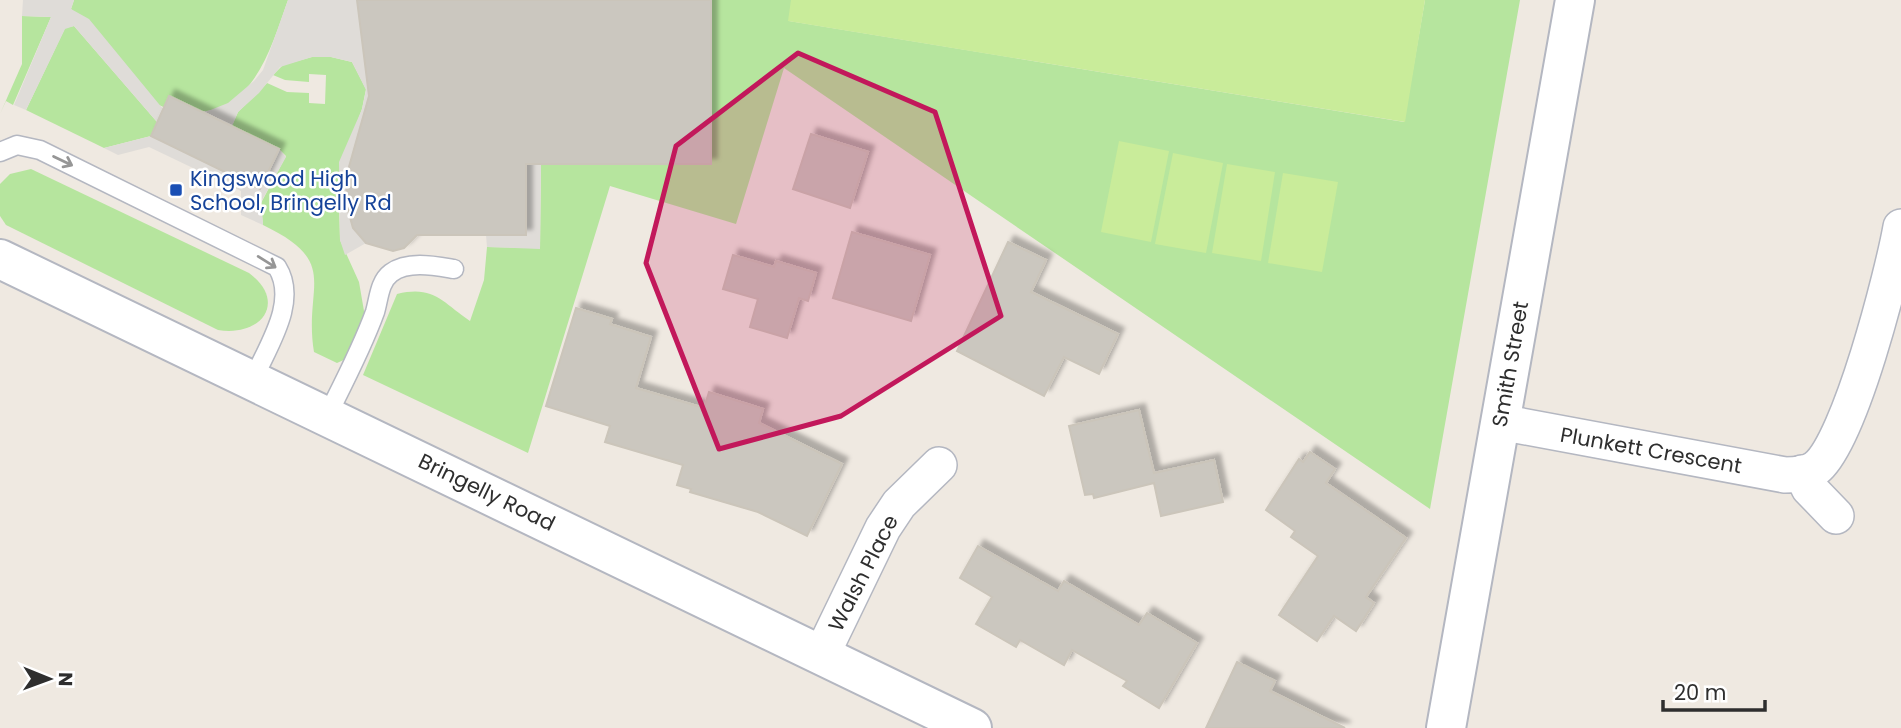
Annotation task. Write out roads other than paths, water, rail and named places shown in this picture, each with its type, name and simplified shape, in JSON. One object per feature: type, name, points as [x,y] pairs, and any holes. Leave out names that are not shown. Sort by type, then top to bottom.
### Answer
[{"type":"main road","name":"Smith Street","points":[[1446,728],[1575,0]]},
{"type":"main road","name":"Bringelly Road","points":[[0,259],[972,728]]},
{"type":"street","points":[[1836,516],[1810,488],[1802,473],[1821,463],[1846,412],[1877,328],[1901,227]]},
{"type":"street","name":"Plunkett Crescent","points":[[1500,422],[1785,475],[1802,473]]},
{"type":"street","name":"Walsh Place","points":[[822,654],[883,528],[899,505],[939,465]]},
{"type":"lane","points":[[0,152],[17,145],[40,150],[277,267],[285,285],[285,303],[253,380]]},
{"type":"lane","points":[[327,416],[364,343],[381,286],[388,275],[397,269],[430,265],[454,269]]},
{"type":"place","name":"Kingswood High School, Bringelly Rd","points":[[176,190]]}]
